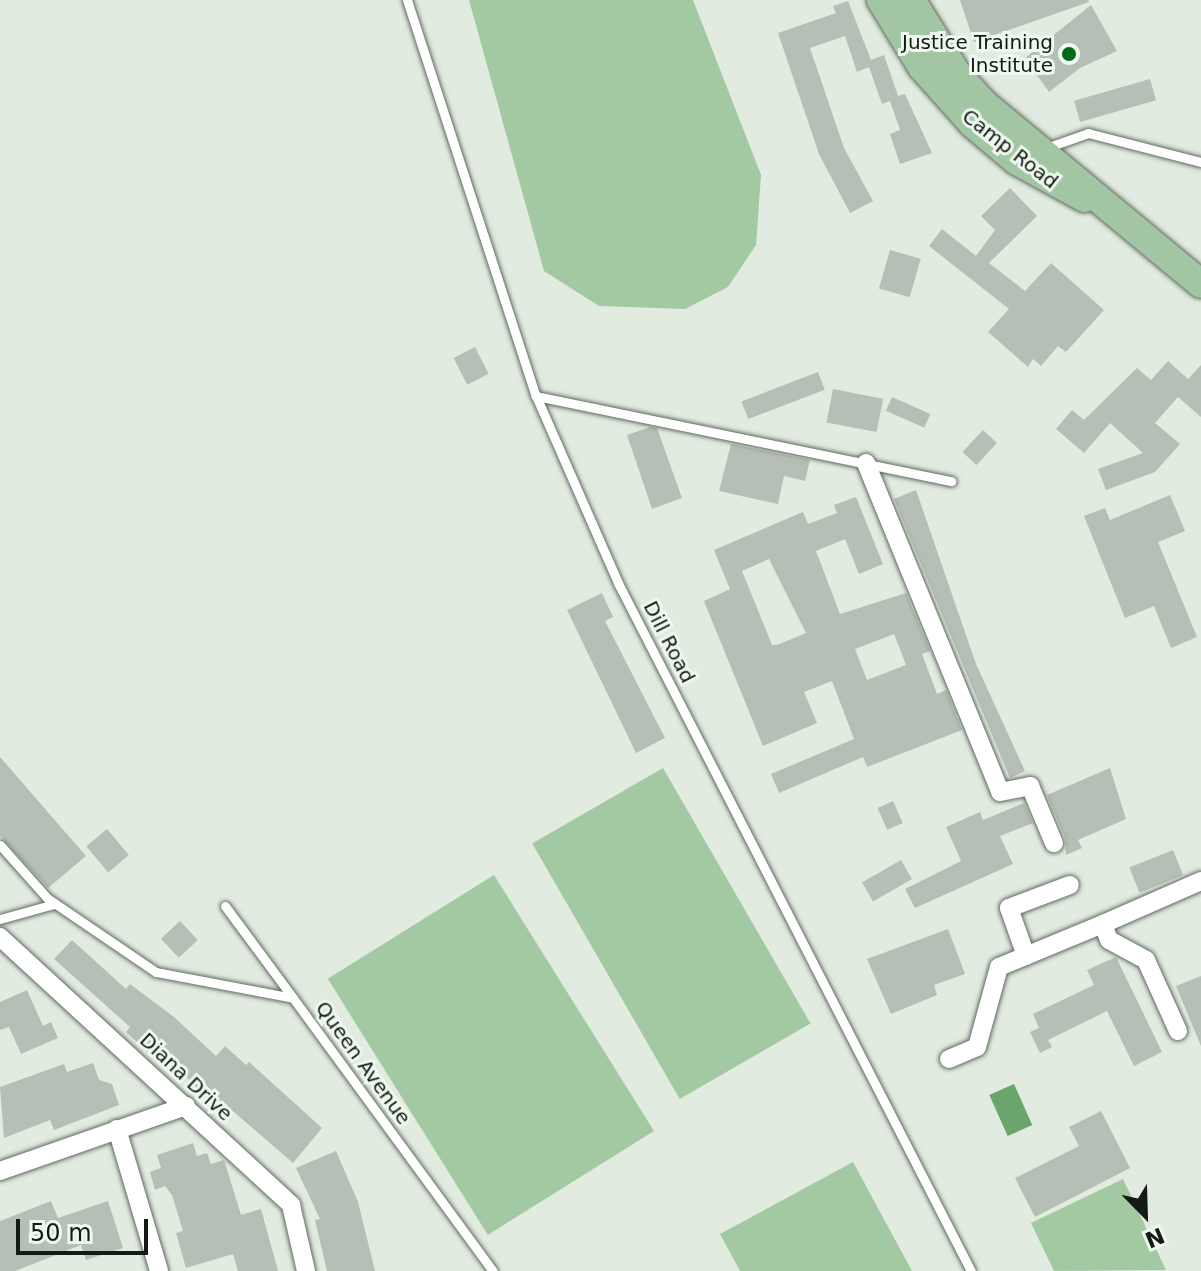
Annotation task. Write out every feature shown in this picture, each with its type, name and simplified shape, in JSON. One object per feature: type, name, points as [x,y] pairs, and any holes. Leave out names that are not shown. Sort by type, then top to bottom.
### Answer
[{"type":"main road","name":"Camp Road","points":[[881,0],[922,67],[973,124],[1062,190],[1097,203]]},
{"type":"main road","name":"Camp Road","points":[[911,0],[957,74],[983,103],[1041,150],[1097,203],[1201,284]]},
{"type":"street","points":[[866,463],[1000,792],[1030,786],[1054,843]]},
{"type":"street","points":[[949,1059],[977,1047],[999,967],[1201,881]]},
{"type":"street","points":[[1026,956],[1009,908],[1070,885]]},
{"type":"street","points":[[1103,924],[1109,940],[1146,960],[1178,1031]]},
{"type":"street","name":"Diana Drive","points":[[0,937],[291,1205],[306,1271]]},
{"type":"street","points":[[0,1171],[186,1106]]},
{"type":"street","points":[[117,1129],[159,1271]]},
{"type":"lane","name":"Dill Road","points":[[407,0],[536,396],[618,583],[971,1271]]},
{"type":"lane","points":[[1041,150],[1088,133],[1201,162]]},
{"type":"lane","points":[[536,396],[951,481]]},
{"type":"lane","name":"Queen Avenue","points":[[0,845],[54,904],[156,972],[293,998],[493,1271]]},
{"type":"lane","points":[[0,919],[54,904]]},
{"type":"lane","points":[[225,906],[293,998]]},
{"type":"shaded area","points":[[469,0],[693,0],[761,175],[756,245],[728,287],[685,309],[599,306],[544,271]]},
{"type":"shaded area","points":[[663,768],[811,1023],[680,1099],[532,844]]},
{"type":"shaded area","points":[[494,875],[654,1131],[488,1235],[328,979]]},
{"type":"shaded area","points":[[1014,1084],[1032,1125],[1008,1136],[989,1095]]},
{"type":"shaded area","points":[[853,1162],[912,1271],[740,1271],[720,1234]]},
{"type":"shaded area","points":[[1123,1179],[1166,1270],[1054,1271],[1031,1223]]},
{"type":"building","points":[[960,0],[1088,0],[1089,2],[974,42]]},
{"type":"building","points":[[848,1],[871,60],[884,55],[898,96],[905,94],[932,153],[900,164],[890,134],[900,130],[890,101],[882,104],[869,67],[857,72],[845,36],[810,48],[844,148],[873,201],[850,213],[819,154],[778,33],[836,13],[833,6]]},
{"type":"building","name":"Justice Training Institute","points":[[1091,5],[1117,51],[1080,68],[1049,92],[1025,58]]},
{"type":"building","points":[[1150,79],[1156,100],[1080,122],[1074,101]]},
{"type":"building","points":[[1010,188],[1037,216],[989,263],[1025,291],[1051,263],[1104,310],[1066,352],[1058,346],[1041,366],[1033,359],[1028,367],[988,332],[1009,309],[929,246],[942,229],[976,256],[995,230],[981,216]]},
{"type":"building","points":[[890,250],[921,259],[910,297],[879,288]]},
{"type":"building","points":[[475,347],[489,374],[467,385],[454,358]]},
{"type":"building","points":[[1168,361],[1188,379],[1201,365],[1201,417],[1178,397],[1155,423],[1180,444],[1155,472],[1106,490],[1098,469],[1143,453],[1110,423],[1084,453],[1056,429],[1072,410],[1084,420],[1137,368],[1151,380]]},
{"type":"building","points":[[818,372],[825,390],[748,419],[741,401]]},
{"type":"building","points":[[833,389],[883,399],[877,432],[827,422]]},
{"type":"building","points":[[892,397],[930,414],[924,428],[886,411]]},
{"type":"building","points":[[650,427],[657,428],[682,498],[652,509],[627,435]]},
{"type":"building","points":[[983,430],[997,443],[976,465],[963,452]]},
{"type":"building","points":[[731,444],[810,460],[805,481],[784,476],[778,504],[719,491]]},
{"type":"building","points":[[916,490],[976,664],[1025,771],[1010,778],[894,499]]},
{"type":"building","points":[[1170,495],[1185,531],[1158,542],[1197,637],[1171,648],[1154,606],[1125,618],[1084,516],[1105,508],[1110,520]]},
{"type":"building","points":[[856,497],[883,564],[859,574],[845,539],[816,551],[840,614],[906,593],[930,651],[922,654],[937,694],[946,690],[962,730],[867,767],[863,757],[779,793],[771,774],[854,739],[832,681],[804,692],[817,723],[763,746],[704,601],[730,589],[714,550],[803,512],[808,524],[837,513],[834,505]],"holes":[[[769,559],[806,633],[777,645],[772,645],[742,571]],[[894,634],[906,665],[867,680],[855,649]]]},
{"type":"building","points":[[602,593],[613,617],[605,621],[665,738],[636,753],[567,610]]},
{"type":"building","points":[[0,757],[86,856],[48,888],[0,836]]},
{"type":"building","points":[[1110,768],[1126,819],[1078,840],[1082,848],[1066,855],[1065,838],[1047,795]]},
{"type":"building","points":[[893,801],[903,823],[887,830],[877,808]]},
{"type":"building","points":[[1024,803],[1033,823],[1000,836],[1013,864],[915,908],[905,889],[961,861],[946,827],[980,812],[983,820]]},
{"type":"building","points":[[107,829],[129,855],[108,872],[86,846]]},
{"type":"building","points":[[1173,850],[1183,875],[1140,893],[1129,868]]},
{"type":"building","points":[[901,860],[912,879],[873,902],[862,882]]},
{"type":"building","points":[[180,921],[198,940],[179,958],[161,939]]},
{"type":"building","points":[[948,929],[965,974],[934,985],[937,995],[891,1014],[867,959]]},
{"type":"building","points":[[72,940],[126,989],[130,984],[174,1017],[216,1056],[225,1046],[246,1065],[249,1062],[322,1128],[293,1163],[227,1106],[207,1101],[170,1057],[162,1065],[126,1032],[130,1027],[54,959]]},
{"type":"building","points":[[1116,957],[1162,1052],[1134,1066],[1107,1011],[1048,1040],[1052,1047],[1040,1053],[1030,1032],[1039,1028],[1033,1014],[1094,985],[1087,970]]},
{"type":"building","points":[[1201,976],[1201,1046],[1176,986]]},
{"type":"building","points":[[27,990],[43,1026],[51,1022],[58,1038],[21,1054],[9,1027],[0,1030],[0,1002]]},
{"type":"building","points":[[93,1063],[99,1080],[112,1084],[119,1105],[54,1130],[50,1120],[4,1138],[0,1087],[64,1064],[67,1072]]},
{"type":"building","points":[[1101,1111],[1130,1168],[1035,1217],[1015,1178],[1079,1146],[1069,1127]]},
{"type":"building","points":[[193,1143],[197,1156],[207,1153],[211,1164],[224,1160],[241,1215],[261,1209],[278,1271],[238,1271],[233,1254],[186,1268],[176,1233],[183,1231],[172,1195],[165,1186],[155,1190],[150,1172],[161,1168],[157,1155]]},
{"type":"building","points":[[336,1151],[358,1202],[375,1271],[327,1271],[315,1220],[320,1219],[296,1168]]},
{"type":"building","points":[[51,1201],[58,1218],[108,1201],[123,1248],[86,1260],[81,1245],[15,1271],[0,1271],[0,1221]]},
{"type":"place","name":"Justice Training Institute","points":[[1069,54]]}]
